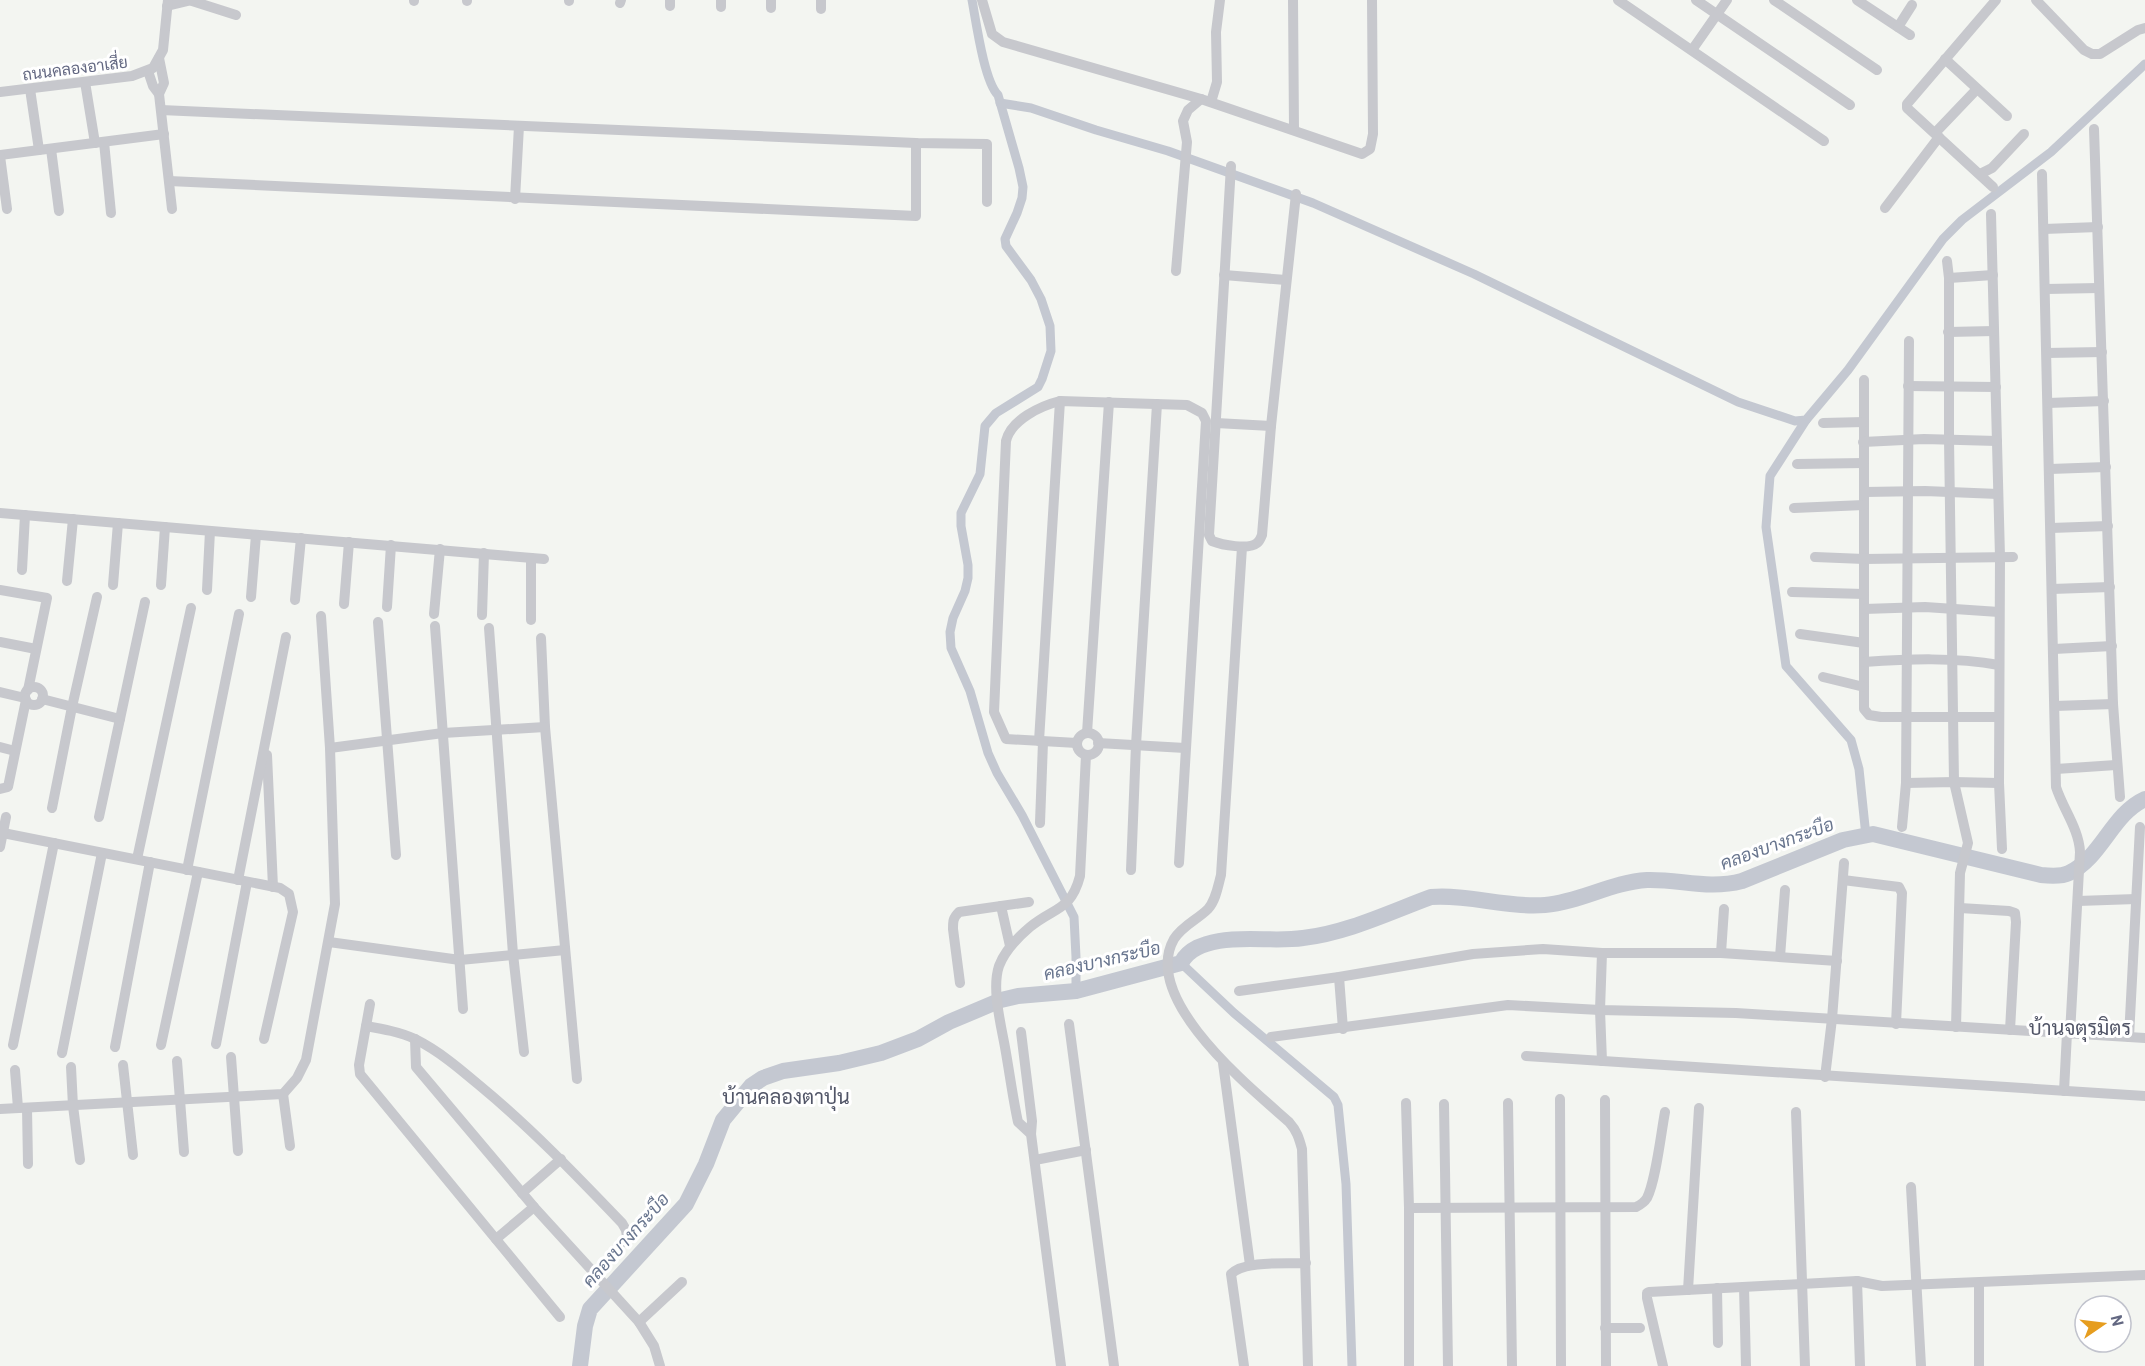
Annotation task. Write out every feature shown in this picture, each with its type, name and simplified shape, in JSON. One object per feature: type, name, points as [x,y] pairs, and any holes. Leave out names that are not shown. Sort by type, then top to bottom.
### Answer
[{"type":"street","points":[[168,3],[192,0],[236,15]]},
{"type":"street","points":[[982,0],[989,27],[997,39],[1206,100],[1294,129],[1358,154],[1366,153],[1370,149],[1373,134],[1372,0]]},
{"type":"street","points":[[1176,271],[1187,142],[1183,121],[1188,110],[1206,100],[1217,82],[1216,32],[1220,0]]},
{"type":"street","points":[[1293,0],[1294,129]]},
{"type":"street","points":[[1618,0],[1824,141]]},
{"type":"street","points":[[1696,0],[1850,105]]},
{"type":"street","points":[[1692,50],[1727,0]]},
{"type":"street","points":[[1774,0],[1877,70]]},
{"type":"street","points":[[1857,0],[1910,35]]},
{"type":"street","points":[[1993,187],[1907,108],[1907,104],[1996,0]]},
{"type":"street","points":[[2036,0],[2084,50],[2092,54],[2100,54],[2145,28]]},
{"type":"street","name":"ถนนคลองอาเสี่ย","points":[[0,92],[132,76],[148,71],[153,68],[163,50],[168,3]]},
{"type":"street","points":[[1898,27],[1912,5]]},
{"type":"street","points":[[159,58],[164,83],[159,94]]},
{"type":"street","points":[[1945,59],[2007,116]]},
{"type":"street","points":[[148,71],[153,86],[159,94],[172,209]]},
{"type":"street","points":[[84,82],[100,143],[111,213]]},
{"type":"street","points":[[30,89],[39,150]]},
{"type":"street","points":[[1886,207],[1937,135],[1977,89]]},
{"type":"street","points":[[161,110],[916,143],[987,144],[987,202]]},
{"type":"street","points":[[514,199],[519,126]]},
{"type":"street","points":[[2094,129],[2113,704],[2120,797]]},
{"type":"street","points":[[7,209],[0,155],[164,134]]},
{"type":"street","points":[[1980,174],[1992,168],[2024,134]]},
{"type":"street","points":[[169,181],[514,199],[916,216],[916,143]]},
{"type":"street","points":[[51,149],[58,211]]},
{"type":"street","points":[[1231,166],[1209,535],[1212,542],[1220,544],[1242,547],[1259,543],[1262,535],[1271,426],[1296,194]]},
{"type":"street","points":[[2042,174],[2056,787],[2060,801],[2079,840],[2080,852],[2064,1091]]},
{"type":"street","points":[[1991,214],[2000,556],[1999,783],[2002,849]]},
{"type":"street","points":[[2044,229],[2098,227]]},
{"type":"street","points":[[1947,261],[1954,782],[1968,843],[1960,873],[1956,1027]]},
{"type":"street","points":[[1949,278],[1993,274]]},
{"type":"street","points":[[1224,275],[1286,280]]},
{"type":"street","points":[[2046,289],[2099,288]]},
{"type":"street","points":[[1948,333],[1994,332]]},
{"type":"street","points":[[1902,827],[1906,783],[1909,341]]},
{"type":"street","points":[[2047,353],[2102,352]]},
{"type":"street","points":[[1864,381],[1864,709],[1869,715],[1881,717],[1999,717]]},
{"type":"street","points":[[1908,386],[1996,387]]},
{"type":"street","points":[[2048,403],[2104,400]]},
{"type":"street","points":[[1040,823],[1041,741],[1060,401]]},
{"type":"street","points":[[1077,743],[1006,738],[994,712],[1008,433],[1029,414],[1060,401],[1187,405],[1202,413],[1206,421],[1179,863]]},
{"type":"street","points":[[1087,733],[1109,402]]},
{"type":"street","points":[[1131,870],[1156,404]]},
{"type":"street","points":[[1823,423],[1864,422]]},
{"type":"street","points":[[1216,423],[1271,426]]},
{"type":"street","points":[[1863,442],[1949,439],[1996,441]]},
{"type":"street","points":[[1797,464],[1864,463]]},
{"type":"street","points":[[2050,469],[2106,467]]},
{"type":"street","points":[[1865,492],[1998,494]]},
{"type":"street","points":[[1794,508],[1864,505]]},
{"type":"street","points":[[0,513],[544,559]]},
{"type":"street","points":[[22,570],[25,515]]},
{"type":"street","points":[[67,581],[73,519]]},
{"type":"street","points":[[113,585],[118,523]]},
{"type":"street","points":[[2051,528],[2108,526]]},
{"type":"street","points":[[161,585],[165,527]]},
{"type":"street","points":[[207,590],[210,531]]},
{"type":"street","points":[[251,597],[256,535]]},
{"type":"street","points":[[295,600],[301,538]]},
{"type":"street","points":[[344,604],[349,542]]},
{"type":"street","points":[[387,607],[391,545]]},
{"type":"street","points":[[1242,547],[1221,875],[1215,897],[1209,908],[1186,925],[1174,939],[1169,974],[1176,997],[1193,1025],[1223,1063],[1296,1130],[1302,1149],[1308,1366]]},
{"type":"street","points":[[434,614],[440,549]]},
{"type":"street","points":[[482,615],[484,554]]},
{"type":"street","points":[[1815,557],[1864,559],[2013,557]]},
{"type":"street","points":[[531,558],[531,620]]},
{"type":"street","points":[[2052,589],[2110,587]]},
{"type":"street","points":[[0,590],[47,598],[8,787],[0,789]]},
{"type":"street","points":[[1792,591],[1864,594]]},
{"type":"street","points":[[52,808],[97,597]]},
{"type":"street","points":[[99,817],[144,602]]},
{"type":"street","points":[[1864,609],[1906,607],[1998,612]]},
{"type":"street","points":[[137,860],[191,608]]},
{"type":"street","points":[[161,1045],[239,614]]},
{"type":"street","points":[[0,1109],[129,1104],[283,1094],[297,1078],[306,1060],[335,904],[330,748],[321,616]]},
{"type":"street","points":[[378,622],[396,855]]},
{"type":"street","points":[[435,626],[463,1009]]},
{"type":"street","points":[[489,628],[513,954],[524,1052]]},
{"type":"street","points":[[1800,634],[1864,643]]},
{"type":"street","points":[[216,1044],[266,736],[286,637]]},
{"type":"street","points":[[541,638],[545,727],[577,1079]]},
{"type":"street","points":[[0,642],[36,649]]},
{"type":"street","points":[[2054,649],[2112,646]]},
{"type":"street","points":[[1864,662],[1972,660],[1999,665]]},
{"type":"street","points":[[1823,677],[1864,687]]},
{"type":"street","points":[[0,692],[27,696],[33,705],[39,704],[42,699],[120,719]]},
{"type":"street","points":[[2055,706],[2113,704]]},
{"type":"street","points":[[330,748],[443,734],[545,727]]},
{"type":"street","points":[[1087,733],[1093,734],[1098,743],[1097,749],[1092,754],[1086,754],[1078,748],[1078,738],[1087,733]]},
{"type":"street","points":[[266,736],[273,887]]},
{"type":"street","points":[[1098,743],[1185,748]]},
{"type":"street","points":[[0,747],[15,751]]},
{"type":"street","points":[[1031,1134],[1018,1122],[996,979],[999,967],[1010,946],[1030,927],[1068,902],[1080,876],[1086,754]]},
{"type":"street","points":[[2056,769],[2116,765]]},
{"type":"street","points":[[1906,783],[1999,783]]},
{"type":"street","points":[[0,847],[6,816]]},
{"type":"street","points":[[2129,1037],[2140,827]]},
{"type":"street","points":[[3,833],[280,888],[289,894],[293,912],[264,1039]]},
{"type":"street","points":[[13,1045],[54,843]]},
{"type":"street","points":[[62,1053],[102,852]]},
{"type":"street","points":[[115,1047],[150,862]]},
{"type":"street","points":[[1825,1077],[1832,1019],[1844,863]]},
{"type":"street","points":[[1843,879],[1899,887],[1902,893],[1896,1024]]},
{"type":"street","points":[[1780,957],[1785,890]]},
{"type":"street","points":[[2078,897],[2136,899]]},
{"type":"street","points":[[960,983],[952,921],[955,916],[959,912],[1029,902]]},
{"type":"street","points":[[1001,906],[1010,946]]},
{"type":"street","points":[[1960,908],[2015,913],[2010,1030]]},
{"type":"street","points":[[1721,953],[1724,909]]},
{"type":"street","points":[[329,942],[459,960],[564,950]]},
{"type":"street","points":[[1239,990],[1339,977],[1500,951],[1543,948],[1602,953],[1721,953],[1837,961]]},
{"type":"street","points":[[1602,953],[1600,1010],[1602,1061]]},
{"type":"street","points":[[1339,977],[1344,1029]]},
{"type":"street","points":[[370,1004],[359,1065],[360,1074],[561,1317]]},
{"type":"street","points":[[1271,1037],[1344,1029],[1508,1005],[1736,1013],[2145,1038]]},
{"type":"street","points":[[1069,1024],[1114,1366]]},
{"type":"street","points":[[366,1026],[401,1033],[415,1040],[439,1054],[499,1101],[561,1159],[626,1230],[627,1237],[617,1248]]},
{"type":"street","points":[[1021,1032],[1032,1121],[1031,1134],[1061,1366]]},
{"type":"street","points":[[415,1040],[416,1067],[534,1207],[639,1322],[654,1346],[660,1366]]},
{"type":"street","points":[[1526,1056],[2145,1096]]},
{"type":"street","points":[[231,1057],[238,1151]]},
{"type":"street","points":[[177,1061],[184,1152]]},
{"type":"street","points":[[1223,1063],[1250,1265]]},
{"type":"street","points":[[123,1065],[129,1104],[132,1155]]},
{"type":"street","points":[[71,1067],[80,1160]]},
{"type":"street","points":[[15,1070],[28,1164]]},
{"type":"street","points":[[283,1094],[290,1146]]},
{"type":"street","points":[[1560,1099],[1561,1366]]},
{"type":"street","points":[[1605,1100],[1606,1366]]},
{"type":"street","points":[[1406,1103],[1409,1208],[1409,1366]]},
{"type":"street","points":[[1508,1103],[1512,1366]]},
{"type":"street","points":[[1444,1104],[1448,1366]]},
{"type":"street","points":[[1688,1290],[1700,1108]]},
{"type":"street","points":[[1409,1208],[1636,1207],[1642,1204],[1647,1197],[1652,1182],[1665,1112]]},
{"type":"street","points":[[1796,1112],[1805,1366]]},
{"type":"street","points":[[1035,1160],[1086,1150]]},
{"type":"street","points":[[522,1193],[561,1159]]},
{"type":"street","points":[[1911,1187],[1922,1366]]},
{"type":"street","points":[[496,1239],[534,1207]]},
{"type":"street","points":[[1244,1366],[1231,1274],[1236,1269],[1250,1265],[1306,1263]]},
{"type":"street","points":[[1663,1366],[1647,1293],[1857,1281],[1882,1286],[2145,1275]]},
{"type":"street","points":[[1857,1281],[1860,1366]]},
{"type":"street","points":[[639,1322],[682,1282]]},
{"type":"street","points":[[1979,1283],[1979,1366]]},
{"type":"street","points":[[1744,1287],[1746,1366]]},
{"type":"street","points":[[1717,1288],[1718,1343]]},
{"type":"street","points":[[1605,1328],[1640,1328]]},
{"type":"waterway","points":[[972,0],[985,64],[993,88],[998,95],[1023,187],[1017,213],[1005,239],[1006,246],[1031,280],[1041,299],[1050,326],[1051,351],[1038,387],[996,413],[985,426],[980,474],[961,513],[968,578],[953,618],[950,632],[951,648],[970,691],[988,753],[997,773],[1022,815],[1074,917],[1076,991]]},
{"type":"waterway","points":[[1000,103],[1031,108],[1168,151],[1313,203],[1474,274],[1738,402],[1795,421],[1806,420],[1848,370],[1943,239],[1962,220],[2051,152],[2145,64]]},
{"type":"waterway","points":[[1806,420],[1770,476],[1766,527],[1786,666],[1851,740],[1859,769],[1866,836]]},
{"type":"waterway","name":"คลองบางกระบือ","points":[[580,1366],[585,1326],[590,1309],[686,1204],[706,1164],[723,1120],[751,1086],[763,1078],[783,1071],[839,1063],[881,1053],[918,1039],[949,1022],[1001,1000],[1018,996],[1076,991],[1181,963],[1193,950],[1219,941],[1292,939],[1336,932],[1431,897],[1459,897],[1516,905],[1545,905],[1571,900],[1621,884],[1647,880],[1730,884],[1843,840],[1873,834],[2041,875],[2063,875],[2080,866],[2090,857],[2124,815],[2145,799]]},
{"type":"waterway","points":[[1181,963],[1234,1013],[1334,1097],[1338,1105],[1346,1184],[1352,1366]]},
{"type":"district","name":"บ้านจตุรมิตร","points":[[2080,1028]]},
{"type":"district","name":"บ้านคลองตาปุ่น","points":[[786,1097]]}]
